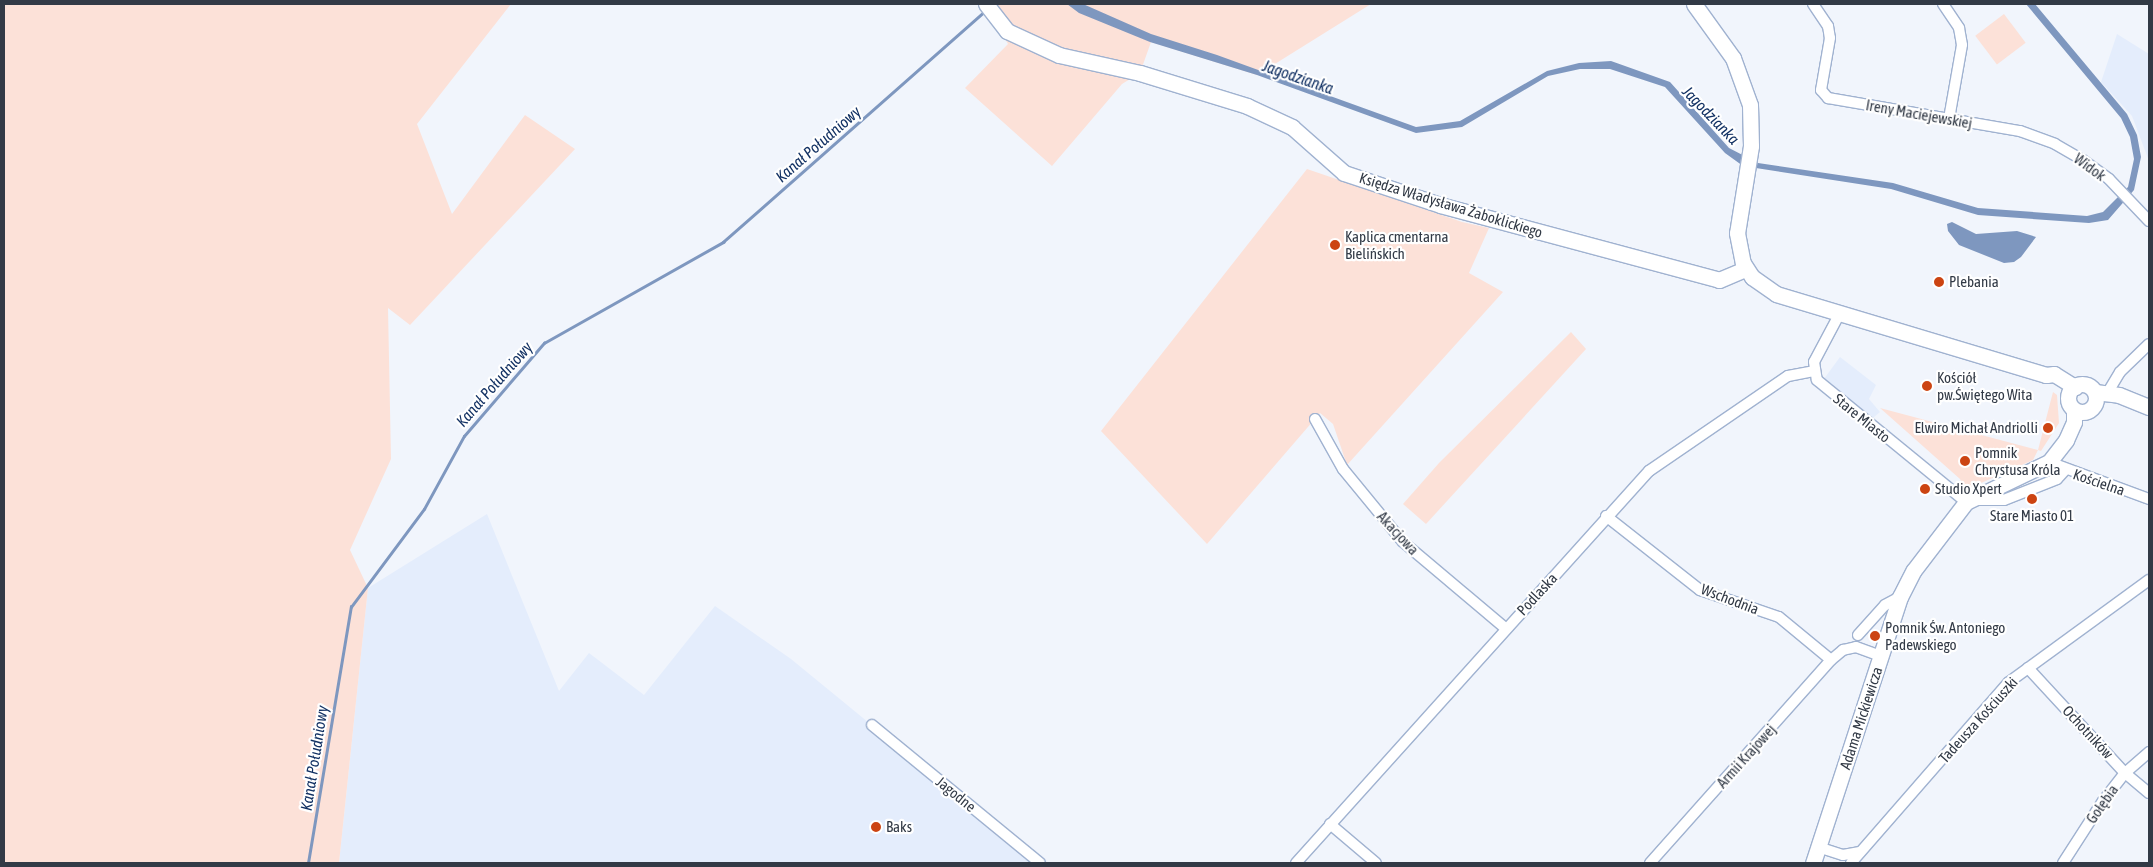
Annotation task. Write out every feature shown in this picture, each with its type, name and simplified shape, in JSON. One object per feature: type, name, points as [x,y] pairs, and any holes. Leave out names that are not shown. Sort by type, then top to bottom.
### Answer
[{"type":"main road","name":"Księdza Władysława Żaboklickiego","points":[[986,4],[1008,31],[1059,55],[1140,73],[1256,110],[1292,127],[1344,172],[1440,204],[1719,280],[1745,269]]},
{"type":"main road","points":[[1694,4],[1742,76],[1752,113],[1751,146],[1737,233],[1745,269],[1758,282],[1776,294],[2046,375],[2059,376],[2072,390]]},
{"type":"main road","points":[[2072,390],[2084,385],[2091,402]]},
{"type":"main road","points":[[2072,390],[2070,405],[2109,400],[2141,409],[2149,407]]},
{"type":"main road","name":"Adama Mickiewicza","points":[[1812,863],[1900,597],[1914,570],[1968,501],[2049,462],[2066,440],[2074,422],[2091,402]]},
{"type":"street","name":"Ireny Maciejewskiej","points":[[1813,4],[1828,26],[1830,38],[1821,90],[1828,98],[2020,131]]},
{"type":"street","points":[[1942,4],[1959,28],[1962,45],[1949,119]]},
{"type":"street","name":"Widok","points":[[2020,131],[2055,144],[2083,160],[2120,191],[2149,221]]},
{"type":"street","points":[[1814,371],[1816,357],[1840,313]]},
{"type":"street","points":[[2091,402],[2149,344]]},
{"type":"street","name":"Stare Miasto","points":[[1814,371],[1826,388],[1968,501]]},
{"type":"street","name":"Podlaska","points":[[1296,863],[1505,628],[1649,471],[1677,449],[1788,376],[1814,371]]},
{"type":"street","name":"Akacjowa","points":[[1315,419],[1343,469],[1403,542],[1505,628]]},
{"type":"street","name":"Kościelna","points":[[2049,462],[2065,470],[2149,499]]},
{"type":"street","points":[[1968,501],[2004,500],[2057,479],[2065,470]]},
{"type":"street","name":"Wschodnia","points":[[1606,516],[1700,590],[1779,617],[1831,660]]},
{"type":"street","name":"Tadeusza Kościuszki","points":[[1851,863],[2009,682],[2149,580]]},
{"type":"street","points":[[1858,636],[1885,605],[1900,597]]},
{"type":"street","name":"Armii Krajowej","points":[[1650,863],[1831,660],[1844,650],[1856,647],[1881,656]]},
{"type":"street","name":"Ochotników","points":[[2028,668],[2125,772],[2149,793]]},
{"type":"street","name":"Jagodne","points":[[872,726],[1040,863]]},
{"type":"street","name":"Gołębia","points":[[2063,863],[2102,801],[2125,772],[2149,752]]},
{"type":"street","points":[[1330,824],[1376,863]]},
{"type":"street","points":[[1818,847],[1843,855],[1860,852]]},
{"type":"shaded area","points":[[4,4],[511,4],[417,124],[452,214],[525,115],[575,149],[410,325],[388,308],[391,459],[350,550],[368,588],[339,863],[4,863]]},
{"type":"shaded area","points":[[985,4],[1371,4],[1257,75],[1151,42],[1140,73],[1122,84],[1052,166],[965,88],[1008,44]]},
{"type":"shaded area","points":[[2004,14],[2026,43],[1997,64],[1975,36]]},
{"type":"shaded area","points":[[2117,34],[2149,54],[2149,161],[2132,116],[2101,82]]},
{"type":"shaded area","points":[[1307,169],[1462,222],[1489,228],[1469,273],[1503,292],[1347,465],[1333,424],[1320,413],[1207,544],[1101,431]]},
{"type":"shaded area","points":[[1571,332],[1586,349],[1426,524],[1403,504],[1439,463]]},
{"type":"shaded area","points":[[1840,357],[1876,385],[1869,399],[1880,412],[1867,423],[1821,383]]},
{"type":"shaded area","points":[[2053,392],[2057,395],[2059,423],[2041,451],[2038,450]]},
{"type":"shaded area","points":[[1880,408],[2038,450],[2033,460],[1972,487],[1964,487],[1960,479]]},
{"type":"shaded area","points":[[487,514],[559,691],[589,653],[644,695],[715,606],[791,659],[1040,863],[339,863],[368,588]]},
{"type":"water","points":[[1067,4],[1083,4],[1151,34],[1217,55],[1416,127],[1460,121],[1547,71],[1579,63],[1611,61],[1670,82],[1729,148],[1758,163],[1893,183],[1978,208],[2087,216],[2103,212],[2128,187],[2134,159],[2130,137],[2121,118],[2026,4],[2035,4],[2127,114],[2137,135],[2141,157],[2134,190],[2108,220],[2089,223],[1978,215],[1891,189],[1743,166],[1725,153],[1665,87],[1610,69],[1580,69],[1548,76],[1462,127],[1416,133],[1257,75],[1150,42],[1079,13]]},
{"type":"water","points":[[1952,222],[1976,234],[2017,231],[2036,237],[2021,257],[2014,262],[2004,263],[1959,245],[1948,231],[1947,224]]},
{"type":"waterway","name":"Kanał Południowy","points":[[308,863],[351,607],[424,509],[464,436],[544,343],[723,242],[982,14]]},
{"type":"place","name":"Kaplica cmentarna Bielińskich","points":[[1335,245]]},
{"type":"place","name":"Plebania","points":[[1939,282]]},
{"type":"place","name":"Kościół pw.Świętego Wita","points":[[1927,386]]},
{"type":"place","name":"Elwiro Michał Andriolli","points":[[2048,428]]},
{"type":"place","name":"Pomnik Chrystusa Króla","points":[[1965,461]]},
{"type":"place","name":"Studio Xpert","points":[[1925,489]]},
{"type":"place","name":"Stare Miasto 01","points":[[2032,499]]},
{"type":"place","name":"Pomnik Św. Antoniego Padewskiego","points":[[1875,636]]},
{"type":"place","name":"Baks","points":[[876,827]]},
{"type":"water label","name":"Jagodzianka","points":[[1298,77]]},
{"type":"water label","name":"Jagodzianka","points":[[1711,115]]}]
